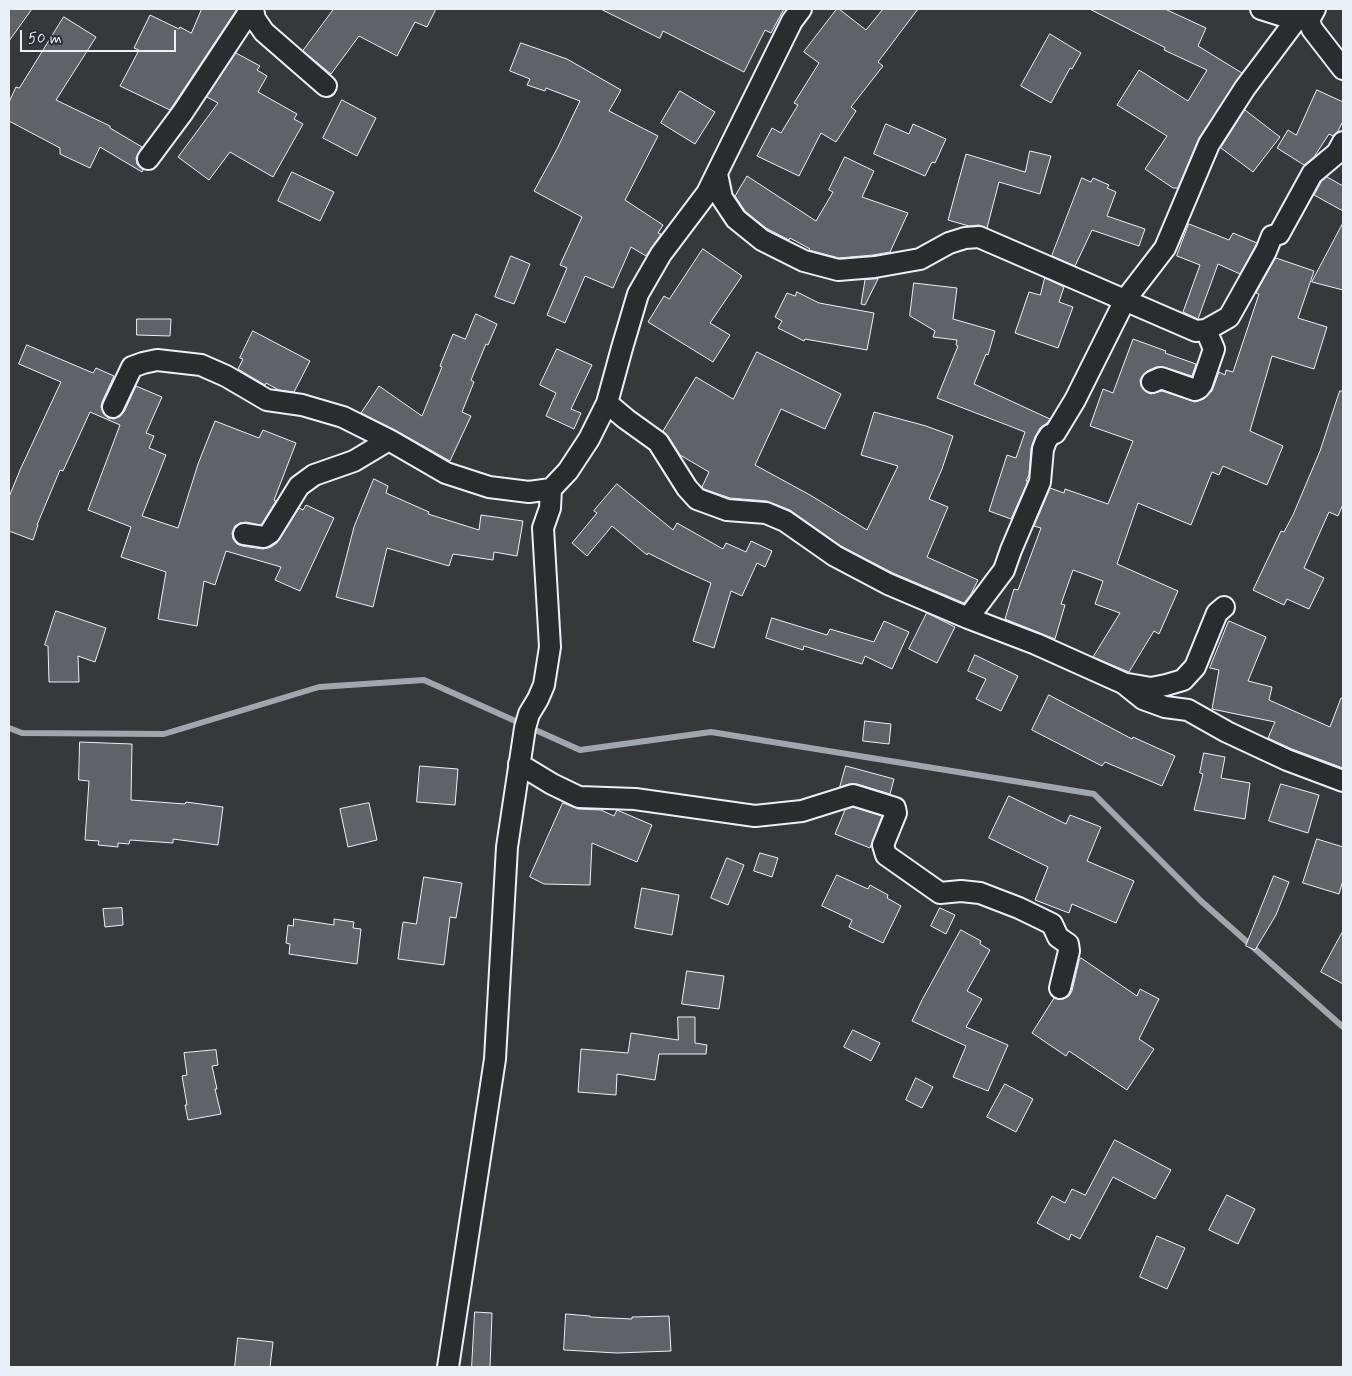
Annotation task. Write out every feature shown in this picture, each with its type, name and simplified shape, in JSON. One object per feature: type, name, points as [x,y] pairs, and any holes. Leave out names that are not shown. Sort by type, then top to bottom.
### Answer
[{"type":"street","points":[[252,9],[255,19],[264,32],[326,86]]},
{"type":"street","points":[[148,159],[183,112],[252,9]]},
{"type":"street","points":[[448,1367],[495,1059],[507,847],[524,728],[544,685],[550,647],[543,528],[550,508],[551,490],[574,463],[589,439],[607,403],[638,294],[661,254],[707,193],[792,21],[801,9]]},
{"type":"street","points":[[1261,9],[1307,16]]},
{"type":"street","points":[[1307,16],[1312,29],[1343,69]]},
{"type":"street","points":[[968,618],[1004,570],[1040,482],[1046,441],[1050,435],[1055,433],[1075,400],[1125,300],[1165,248],[1209,144],[1246,88],[1307,16]]},
{"type":"street","points":[[717,174],[722,198],[736,219],[762,240],[804,261],[838,270],[875,267],[920,259],[949,243],[965,238],[979,237],[1196,331],[1206,330],[1229,317],[1266,251],[1272,236],[1280,234],[1312,174],[1337,153],[1343,142]]},
{"type":"street","points":[[1152,382],[1161,378],[1195,390],[1199,388],[1214,349],[1206,330]]},
{"type":"street","points":[[113,407],[132,368],[157,360],[200,365],[226,376],[267,400],[302,405],[343,417],[389,440],[446,474],[489,487],[529,492],[551,490]]},
{"type":"street","points":[[607,403],[658,442],[687,488],[697,499],[727,510],[766,513],[785,521],[835,556],[888,584],[1036,644],[1123,683],[1151,688],[1183,680],[1195,667],[1218,613],[1224,607]]},
{"type":"street","points":[[244,534],[264,537],[270,533],[299,486],[314,475],[354,461],[389,440]]},
{"type":"street","points":[[1123,683],[1143,699],[1165,706],[1188,710],[1253,744],[1343,781]]},
{"type":"street","points":[[519,764],[552,784],[579,797],[635,799],[755,816],[802,811],[853,795],[895,808],[896,812],[883,845],[886,855],[940,893],[961,891],[980,893],[1019,908],[1052,924],[1058,937],[1068,944],[1069,947],[1060,988]]},
{"type":"building","points":[[9,9],[32,9],[9,41]]},
{"type":"building","points":[[202,9],[237,9],[170,110],[120,86],[139,50],[134,48],[150,15],[191,33]]},
{"type":"building","points":[[334,9],[436,9],[427,27],[415,22],[397,56],[359,36],[331,74],[303,51]]},
{"type":"building","points":[[601,9],[784,9],[771,33],[765,30],[744,72],[663,31],[660,38]]},
{"type":"building","points":[[837,9],[866,30],[883,9],[918,9],[878,62],[883,66],[851,107],[856,111],[836,142],[821,133],[799,176],[757,156],[772,128],[781,133],[798,105],[794,103],[819,63],[804,52]]},
{"type":"building","points":[[1090,9],[1165,9],[1206,28],[1198,46],[1242,73],[1199,138],[1178,188],[1173,188],[1145,169],[1167,136],[1117,105],[1139,70],[1188,101],[1207,70],[1164,50],[1165,48]]},
{"type":"building","points":[[64,17],[96,37],[56,100],[110,126],[110,128],[142,147],[136,158],[137,164],[143,170],[142,172],[100,147],[90,168],[60,154],[60,148],[9,121],[9,102],[16,87],[19,88]]},
{"type":"building","points":[[1050,34],[1081,53],[1072,69],[1070,68],[1051,103],[1021,86]]},
{"type":"building","points":[[521,43],[567,59],[621,90],[609,111],[658,136],[625,200],[663,225],[658,233],[661,234],[646,256],[631,247],[613,288],[585,276],[565,323],[547,315],[567,268],[560,265],[582,217],[534,191],[580,101],[546,88],[545,91],[527,85],[530,79],[510,71]]},
{"type":"building","points":[[236,53],[260,66],[257,70],[267,76],[258,92],[297,114],[294,119],[303,124],[273,177],[230,152],[209,180],[178,157],[218,103],[207,97]]},
{"type":"building","points":[[1317,90],[1343,102],[1343,121],[1338,131],[1333,136],[1329,134],[1314,157],[1304,165],[1277,148],[1288,130],[1296,135]]},
{"type":"building","points":[[680,91],[715,112],[695,144],[661,123]]},
{"type":"building","points":[[342,100],[376,118],[357,156],[323,138]]},
{"type":"building","points":[[1245,110],[1280,137],[1253,172],[1221,148]]},
{"type":"building","points":[[886,124],[909,134],[913,124],[946,139],[935,163],[932,162],[925,176],[874,154]]},
{"type":"building","points":[[1030,151],[1051,156],[1040,194],[999,182],[987,228],[979,225],[969,226],[948,220],[966,154],[1025,172]]},
{"type":"building","points":[[845,157],[874,171],[862,197],[908,213],[890,252],[839,258],[809,250],[790,238],[789,240],[766,228],[745,211],[735,196],[747,176],[816,221],[833,192],[829,190]]},
{"type":"building","points":[[292,172],[334,192],[320,221],[278,201]]},
{"type":"building","points":[[1327,177],[1343,186],[1343,211],[1314,195],[1321,182]]},
{"type":"building","points":[[1082,178],[1091,182],[1093,178],[1109,185],[1107,188],[1116,192],[1107,216],[1145,229],[1139,246],[1092,230],[1075,266],[1052,256]]},
{"type":"building","points":[[1343,223],[1343,290],[1312,282]]},
{"type":"building","points":[[1189,224],[1229,240],[1233,233],[1257,243],[1240,274],[1218,264],[1198,319],[1183,312],[1200,265],[1177,256]]},
{"type":"building","points":[[703,249],[742,276],[710,323],[730,335],[713,362],[648,322],[664,296],[669,299]]},
{"type":"building","points":[[511,256],[530,264],[514,304],[495,297]]},
{"type":"building","points":[[1276,258],[1314,271],[1298,318],[1327,327],[1314,369],[1272,356],[1250,431],[1283,446],[1267,485],[1223,466],[1219,475],[1212,472],[1191,525],[1138,503],[1117,564],[1178,591],[1159,634],[1154,631],[1129,672],[1093,657],[1120,613],[1095,604],[1103,581],[1073,570],[1061,604],[1065,605],[1055,639],[1005,619],[1014,589],[1018,590],[1041,528],[1034,526],[1050,488],[1064,493],[1065,489],[1108,504],[1133,441],[1090,426],[1103,389],[1113,393],[1133,339],[1196,364],[1192,376],[1164,367],[1156,367],[1147,371],[1140,380],[1141,386],[1145,391],[1151,394],[1162,391],[1195,402],[1204,399],[1212,391],[1219,372],[1225,375],[1226,370],[1233,372],[1259,294],[1256,293]]},
{"type":"building","points":[[1045,278],[1064,287],[1059,302],[1073,307],[1058,348],[1015,333],[1029,292],[1040,295]]},
{"type":"building","points":[[878,279],[865,305],[861,304],[865,280]]},
{"type":"building","points":[[914,283],[957,288],[953,319],[995,331],[988,355],[986,354],[974,384],[1050,419],[1040,428],[1035,437],[1031,448],[1029,475],[1026,481],[1028,481],[1011,519],[989,511],[1007,455],[1016,458],[1025,432],[937,398],[958,346],[956,345],[957,340],[933,337],[935,331],[910,316]]},
{"type":"building","points":[[797,292],[819,303],[874,313],[867,350],[805,339],[804,341],[778,328],[782,321],[775,317],[787,293],[795,296]]},
{"type":"building","points":[[476,314],[497,324],[488,345],[486,344],[471,380],[474,382],[462,412],[471,416],[450,461],[361,413],[379,386],[422,416],[453,334],[465,339]]},
{"type":"building","points":[[137,319],[171,319],[170,336],[137,335]]},
{"type":"building","points":[[253,331],[310,361],[294,392],[279,390],[266,383],[265,385],[238,369],[243,359],[240,358]]},
{"type":"building","points":[[27,345],[93,373],[96,368],[114,376],[101,407],[108,418],[114,419],[124,412],[136,386],[162,397],[146,433],[154,436],[149,448],[166,455],[142,516],[178,528],[198,464],[215,421],[259,438],[263,430],[296,443],[274,500],[276,501],[261,525],[246,522],[240,523],[235,526],[232,533],[233,539],[237,544],[263,549],[277,543],[299,508],[303,510],[306,505],[334,518],[300,591],[275,580],[281,567],[226,551],[215,585],[204,581],[197,626],[158,619],[166,572],[121,557],[131,527],[88,510],[120,425],[90,412],[63,471],[60,470],[37,525],[33,540],[9,531],[9,497],[61,382],[19,364]]},
{"type":"building","points":[[557,349],[592,365],[571,409],[581,413],[574,429],[546,416],[556,393],[540,385]]},
{"type":"building","points":[[757,352],[841,394],[825,429],[781,409],[755,465],[810,495],[867,530],[898,466],[861,455],[874,412],[926,426],[953,436],[929,499],[948,507],[927,557],[978,580],[964,603],[893,573],[841,546],[790,510],[767,501],[730,498],[702,487],[709,472],[680,455],[663,431],[696,377],[733,399]]},
{"type":"building","points":[[1340,391],[1343,391],[1343,504],[1338,516],[1329,512],[1304,568],[1324,578],[1309,609],[1287,599],[1284,605],[1253,590],[1281,531],[1284,532],[1293,515],[1320,451]]},
{"type":"building","points":[[374,479],[388,486],[386,493],[429,512],[428,514],[479,530],[481,515],[523,521],[517,556],[494,552],[493,560],[453,554],[449,566],[387,548],[373,607],[336,597],[354,527]]},
{"type":"building","points":[[617,484],[673,530],[677,523],[723,549],[726,543],[746,552],[751,541],[772,551],[765,567],[757,563],[742,596],[731,591],[714,648],[693,641],[711,583],[648,553],[647,555],[612,526],[587,556],[572,543],[597,513],[594,511]]},
{"type":"building","points":[[56,611],[106,628],[95,662],[78,656],[79,682],[49,682],[48,646],[45,645]]},
{"type":"building","points":[[927,613],[955,627],[937,663],[909,649]]},
{"type":"building","points":[[772,618],[827,635],[830,629],[874,642],[884,621],[909,632],[892,669],[865,656],[862,664],[804,646],[803,650],[766,638]]},
{"type":"building","points":[[1229,621],[1266,637],[1248,681],[1272,687],[1269,700],[1330,727],[1341,698],[1343,698],[1343,768],[1268,738],[1275,722],[1212,709],[1219,670],[1210,668]]},
{"type":"building","points":[[975,655],[1018,676],[1001,711],[976,699],[986,679],[968,671]]},
{"type":"building","points":[[1049,695],[1132,739],[1133,737],[1175,756],[1162,786],[1105,762],[1102,766],[1032,730]]},
{"type":"building","points":[[865,721],[891,724],[889,744],[863,741]]},
{"type":"building","points":[[80,742],[132,744],[131,800],[185,804],[186,802],[223,807],[218,845],[173,839],[173,843],[130,840],[129,844],[118,843],[118,847],[98,845],[99,841],[85,840],[89,781],[79,780]]},
{"type":"building","points":[[1204,753],[1225,757],[1221,778],[1250,783],[1245,819],[1194,810],[1203,774],[1200,773]]},
{"type":"building","points":[[420,766],[458,769],[455,805],[417,802]]},
{"type":"building","points":[[846,766],[894,779],[890,794],[857,784],[840,787]]},
{"type":"building","points":[[1281,784],[1319,795],[1308,833],[1269,821]]},
{"type":"building","points":[[1009,796],[1066,824],[1070,815],[1101,827],[1087,861],[1134,881],[1116,923],[1072,904],[1069,913],[1035,900],[1048,867],[989,838]]},
{"type":"building","points":[[369,803],[377,840],[348,847],[340,809]]},
{"type":"building","points":[[563,803],[578,809],[601,810],[614,816],[617,810],[652,825],[637,862],[592,843],[590,885],[544,884],[530,877]]},
{"type":"building","points":[[853,807],[882,816],[870,848],[835,834],[845,810]]},
{"type":"building","points":[[1317,839],[1343,847],[1343,880],[1339,894],[1303,883]]},
{"type":"building","points":[[760,853],[778,858],[772,877],[754,871]]},
{"type":"building","points":[[727,858],[744,865],[728,905],[711,898]]},
{"type":"building","points":[[837,875],[868,889],[870,885],[888,895],[887,898],[901,906],[883,943],[849,927],[852,920],[822,906]]},
{"type":"building","points":[[1274,876],[1289,882],[1276,915],[1255,950],[1246,946]]},
{"type":"building","points":[[424,877],[462,883],[456,918],[450,917],[444,965],[398,959],[403,922],[416,924]]},
{"type":"building","points":[[642,888],[679,895],[672,935],[635,928]]},
{"type":"building","points":[[122,908],[123,925],[105,927],[103,909]]},
{"type":"building","points":[[940,908],[955,915],[946,934],[931,926]]},
{"type":"building","points":[[294,919],[334,925],[334,919],[354,922],[353,928],[361,929],[357,964],[289,954],[290,944],[286,943],[288,925],[293,926]]},
{"type":"building","points":[[961,930],[981,941],[980,944],[990,950],[967,991],[982,999],[966,1027],[1008,1045],[988,1091],[953,1077],[966,1046],[912,1021]]},
{"type":"building","points":[[1343,931],[1343,984],[1321,972]]},
{"type":"building","points":[[1081,958],[1137,996],[1140,989],[1159,999],[1139,1039],[1154,1049],[1127,1090],[1069,1051],[1066,1056],[1032,1033],[1054,998],[1063,999],[1069,996]]},
{"type":"building","points":[[687,971],[724,976],[719,1009],[682,1004]]},
{"type":"building","points":[[678,1017],[695,1017],[695,1043],[707,1045],[706,1054],[659,1054],[655,1080],[617,1074],[616,1095],[578,1092],[581,1049],[628,1053],[631,1033],[678,1040]]},
{"type":"building","points":[[853,1030],[880,1043],[871,1061],[844,1047]]},
{"type":"building","points":[[216,1050],[218,1065],[212,1066],[221,1114],[188,1120],[182,1076],[187,1075],[184,1053]]},
{"type":"building","points":[[916,1078],[933,1087],[922,1108],[906,1100]]},
{"type":"building","points":[[1005,1084],[1033,1099],[1016,1132],[987,1117]]},
{"type":"building","points":[[1115,1140],[1171,1170],[1155,1199],[1113,1177],[1080,1239],[1071,1234],[1069,1240],[1037,1223],[1052,1196],[1065,1203],[1072,1189],[1085,1195]]},
{"type":"building","points":[[1227,1195],[1255,1209],[1238,1244],[1209,1230]]},
{"type":"building","points":[[1157,1236],[1185,1248],[1167,1289],[1140,1277]]},
{"type":"building","points":[[475,1312],[492,1313],[490,1367],[472,1367]]},
{"type":"building","points":[[566,1314],[632,1319],[632,1317],[669,1316],[671,1351],[617,1353],[564,1350]]},
{"type":"building","points":[[238,1338],[273,1342],[270,1367],[235,1367]]},
{"type":"waterway","points":[[9,728],[22,733],[164,734],[319,687],[424,680],[580,750],[711,732],[1094,794],[1201,901],[1343,1027]]}]
